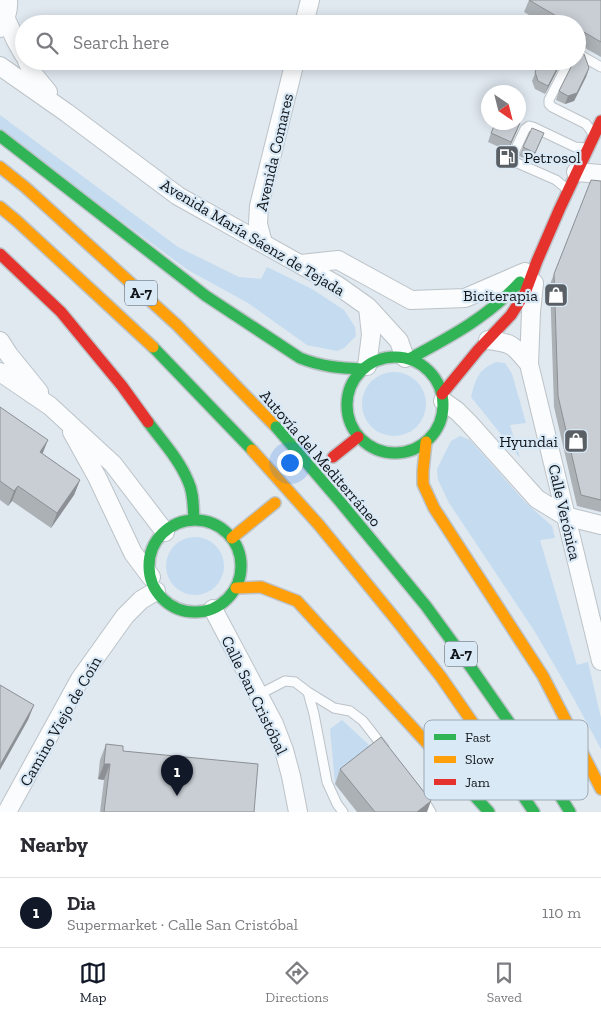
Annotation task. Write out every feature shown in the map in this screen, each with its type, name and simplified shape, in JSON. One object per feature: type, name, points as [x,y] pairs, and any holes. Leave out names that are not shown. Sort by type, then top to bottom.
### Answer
[{"type":"main road","points":[[442,398],[478,350],[511,316],[525,293],[534,265],[601,121]]},
{"type":"main road","points":[[0,136],[206,296],[300,358],[333,368],[365,368]]},
{"type":"main road","name":"Autovía del Mediterráneo","points":[[0,167],[25,187],[177,325],[276,427],[426,606],[508,720]]},
{"type":"main road","name":"A-7","points":[[0,207],[156,350],[252,450],[319,525],[398,622],[441,676],[471,720]]},
{"type":"main road","points":[[0,254],[61,312],[122,386],[177,461],[189,482],[194,500],[194,520]]},
{"type":"main road","points":[[407,359],[451,336],[496,306],[515,288],[534,265]]},
{"type":"main road","points":[[392,357],[407,359],[426,369],[438,384],[442,398],[442,416],[436,430],[426,442],[413,450],[399,453],[384,452],[370,447],[358,437],[348,417],[348,395],[353,381],[365,368],[379,360],[392,357]]},
{"type":"main road","points":[[333,457],[358,437]]},
{"type":"main road","points":[[426,442],[423,484],[434,508],[543,676],[566,720]]},
{"type":"main road","points":[[232,538],[275,503]]},
{"type":"main road","points":[[194,520],[208,522],[221,528],[232,538],[238,549],[241,562],[236,588],[226,600],[213,609],[197,612],[181,610],[167,603],[153,584],[149,565],[157,541],[165,532],[179,524],[194,520]]},
{"type":"main road","points":[[236,588],[261,587],[297,601],[424,740]]},
{"type":"main road","points":[[588,764],[601,789]]},
{"type":"main road","points":[[478,800],[489,812]]},
{"type":"main road","name":"A-7","points":[[526,800],[534,812]]},
{"type":"main road","name":"Autovía del Mediterráneo","points":[[563,800],[570,812]]},
{"type":"street","points":[[8,0],[9,9],[3,24],[15,39]]},
{"type":"street","points":[[306,15],[310,0]]},
{"type":"street","name":"Avenida María Sáenz de Tejada","points":[[0,66],[67,113],[178,196],[337,285],[368,307],[399,341],[407,359]]},
{"type":"street","name":"Avenida María Sáenz de Tejada","points":[[32,70],[67,113]]},
{"type":"street","name":"Avenida Comares","points":[[263,243],[258,224],[259,206],[293,70]]},
{"type":"street","points":[[576,172],[601,174]]},
{"type":"street","points":[[301,264],[338,260],[411,300],[465,298],[534,265]]},
{"type":"street","name":"Calle Verónica","points":[[534,265],[530,364],[601,661]]},
{"type":"street","points":[[365,368],[371,335],[368,307]]},
{"type":"street","points":[[488,340],[511,344],[530,364]]},
{"type":"street","points":[[0,341],[9,355],[56,411],[113,464],[165,532]]},
{"type":"street","points":[[0,372],[56,411],[97,477],[133,553],[153,584]]},
{"type":"street","points":[[442,398],[468,422],[537,499],[565,516],[601,524]]},
{"type":"street","name":"Camino Viejo de Coín","points":[[7,812],[80,679],[125,616],[141,600],[153,584]]},
{"type":"street","name":"Calle San Cristóbal","points":[[213,609],[274,724],[284,750],[298,812]]},
{"type":"lane","points":[[586,58],[601,67]]},
{"type":"lane","points":[[564,70],[549,100],[549,104],[586,124],[594,135]]},
{"type":"lane","points":[[568,190],[556,180],[515,162],[512,157],[529,126],[533,126],[575,147],[588,148]]},
{"type":"lane","points":[[258,695],[285,681],[295,682],[334,708],[350,712],[363,721],[392,758]]},
{"type":"lane","points":[[308,692],[327,782],[337,804],[343,812]]},
{"type":"lane","points":[[415,788],[431,812]]},
{"type":"shaded area","points":[[0,115],[178,247],[239,277],[261,279],[267,267],[312,289],[344,310],[355,327],[356,336],[344,348],[337,351],[307,345],[248,303],[188,270],[0,132]]},
{"type":"shaded area","points":[[496,362],[505,363],[512,374],[526,423],[510,425],[520,458],[471,397],[474,385],[481,372]]},
{"type":"shaded area","points":[[394,372],[406,374],[417,381],[424,392],[426,404],[424,416],[417,427],[406,434],[394,436],[382,434],[371,427],[364,416],[362,404],[364,392],[371,381],[382,374]]},
{"type":"shaded area","points":[[460,436],[470,440],[525,502],[552,526],[555,538],[540,540],[577,665],[588,662],[601,718],[601,749],[588,725],[588,720],[585,720],[535,632],[449,503],[438,480],[437,469],[451,441]]},
{"type":"shaded area","points":[[189,537],[201,537],[216,545],[224,560],[224,572],[216,587],[201,595],[189,595],[174,587],[166,572],[166,560],[174,545]]},
{"type":"shaded area","points":[[342,720],[375,753],[335,784],[330,729]]},
{"type":"building","points":[[529,0],[601,0],[601,42],[586,33],[586,15],[555,15]]},
{"type":"building","points":[[586,60],[589,68],[577,93],[568,96],[559,91],[570,70],[586,70]]},
{"type":"building","points":[[536,70],[556,70],[548,86],[538,81]]},
{"type":"building","points":[[532,128],[544,133],[535,153],[523,147]]},
{"type":"building","points":[[492,130],[517,130],[511,142],[491,133]]},
{"type":"building","points":[[591,180],[601,181],[601,500],[581,495],[558,396],[554,274]]},
{"type":"building","points":[[0,407],[48,440],[40,452],[80,480],[57,513],[18,486],[14,491],[0,481]]},
{"type":"building","points":[[0,685],[34,705],[0,765]]},
{"type":"building","points":[[381,737],[424,792],[424,800],[431,801],[417,812],[375,812],[340,769]]},
{"type":"building","points":[[106,744],[123,746],[123,751],[258,764],[254,812],[104,812],[110,764],[104,764]]},
{"type":"traffic: fast","points":[[0,136],[206,296],[300,358],[331,366],[363,369]]},
{"type":"traffic: fast","points":[[409,359],[482,316],[520,282]]},
{"type":"traffic: fast","points":[[153,347],[252,450]]},
{"type":"traffic: fast","points":[[395,357],[413,361],[429,371],[439,387],[443,405],[439,423],[429,439],[413,449],[395,453],[377,449],[361,439],[351,423],[347,405],[351,387],[361,371],[377,361],[395,357]]},
{"type":"traffic: fast","points":[[148,422],[184,473],[191,490],[194,520]]},
{"type":"traffic: fast","points":[[276,427],[342,504]]},
{"type":"traffic: fast","points":[[342,504],[426,606],[508,720]]},
{"type":"traffic: fast","points":[[195,520],[212,524],[227,534],[237,549],[241,566],[237,583],[227,598],[212,608],[195,612],[178,608],[163,598],[153,583],[149,566],[153,549],[163,534],[178,524],[195,520]]},
{"type":"traffic: fast","points":[[478,800],[489,812]]},
{"type":"traffic: fast","points":[[526,800],[534,812]]},
{"type":"traffic: fast","points":[[563,800],[570,812]]},
{"type":"traffic: slow","points":[[0,167],[25,187],[177,325],[276,427]]},
{"type":"traffic: slow","points":[[0,207],[153,347]]},
{"type":"traffic: slow","points":[[426,442],[423,484],[434,508],[543,676],[566,720]]},
{"type":"traffic: slow","points":[[252,450],[319,525]]},
{"type":"traffic: slow","points":[[232,538],[275,503]]},
{"type":"traffic: slow","points":[[319,525],[441,677],[471,720]]},
{"type":"traffic: slow","points":[[236,588],[261,587],[297,601],[424,740]]},
{"type":"traffic: slow","points":[[588,764],[601,789]]},
{"type":"traffic: jam","points":[[442,394],[478,350],[511,315],[525,293],[560,208],[601,121]]},
{"type":"traffic: jam","points":[[0,254],[61,312],[122,386],[148,422]]},
{"type":"traffic: jam","points":[[333,457],[358,437]]},
{"type":"place","name":"Petrosol","points":[[507,157]]},
{"type":"place","name":"Biciterapia","points":[[556,295]]},
{"type":"place","name":"Hyundai","points":[[576,441]]},
{"type":"place","name":"Dia","points":[[177,796]]}]
